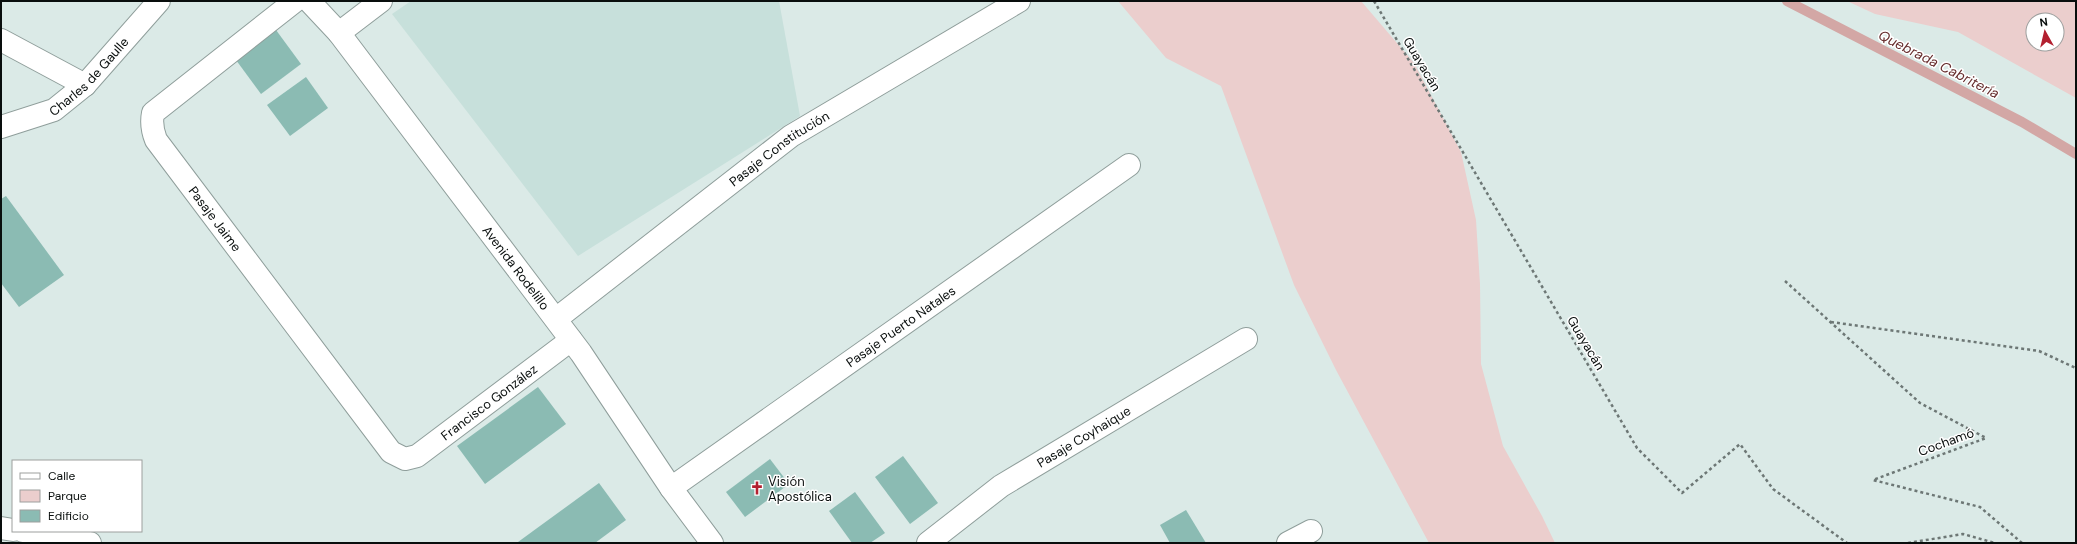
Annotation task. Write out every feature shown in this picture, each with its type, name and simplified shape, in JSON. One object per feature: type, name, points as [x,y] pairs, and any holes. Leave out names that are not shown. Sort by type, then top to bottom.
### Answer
[{"type":"street","name":"Charles de Gaulle","points":[[1,127],[54,110],[85,85],[159,1]]},
{"type":"street","name":"Pasaje Jaime","points":[[295,1],[153,113],[153,133],[161,146],[391,452],[405,459]]},
{"type":"street","name":"Avenida Rodelillo","points":[[309,1],[339,34],[556,319],[672,488],[712,543]]},
{"type":"street","points":[[339,34],[381,1]]},
{"type":"street","name":"Pasaje Constitución","points":[[556,319],[791,136],[1019,1]]},
{"type":"street","points":[[1,40],[85,85]]},
{"type":"street","name":"Pasaje Puerto Natales","points":[[672,488],[1129,165]]},
{"type":"street","name":"Pasaje Coyhaique","points":[[928,543],[1001,486],[1246,339]]},
{"type":"street","name":"Francisco González","points":[[405,459],[417,456],[571,340]]},
{"type":"street","points":[[1,528],[12,530]]},
{"type":"street","points":[[1288,543],[1311,531]]},
{"type":"street","points":[[29,532],[90,543]]},
{"type":"path","name":"Guayacán","points":[[1374,1],[1637,448],[1682,493],[1740,444],[1773,489],[1847,543]]},
{"type":"path","name":"Cochamó","points":[[1785,281],[1920,403],[1986,438],[1873,480],[1980,507],[2022,543]]},
{"type":"path","points":[[1830,322],[2039,350],[2076,368]]},
{"type":"path","points":[[1908,543],[1963,534],[1995,543]]},
{"type":"shaded area","points":[[411,1],[779,1],[800,116],[578,256],[392,14]]},
{"type":"green space","points":[[1118,1],[1361,1],[1414,63],[1461,152],[1476,220],[1480,284],[1481,364],[1503,446],[1542,516],[1555,543],[1429,543],[1336,370],[1294,285],[1221,86],[1166,58]]},
{"type":"green space","points":[[1847,1],[2076,1],[2076,98],[1958,32],[1875,14]]},
{"type":"building","points":[[276,30],[301,64],[261,94],[236,60]]},
{"type":"building","points":[[306,77],[328,108],[290,136],[267,105]]},
{"type":"building","points":[[6,196],[64,275],[19,307],[1,283],[1,199]]},
{"type":"building","points":[[538,387],[566,424],[485,484],[457,446]]},
{"type":"building","points":[[903,456],[938,503],[910,524],[875,477]]},
{"type":"building","name":"Visión Apostólica","points":[[770,459],[789,484],[745,517],[726,492]]},
{"type":"building","points":[[599,483],[626,520],[595,543],[518,542]]},
{"type":"building","points":[[855,492],[885,533],[870,543],[852,543],[829,511]]},
{"type":"building","points":[[1186,510],[1206,543],[1170,543],[1160,525]]},
{"type":"waterway","name":"Quebrada Cabritería","points":[[1787,1],[2022,122],[2076,154]]},
{"type":"place","name":"Visión Apostólica","points":[[757,488]]}]
